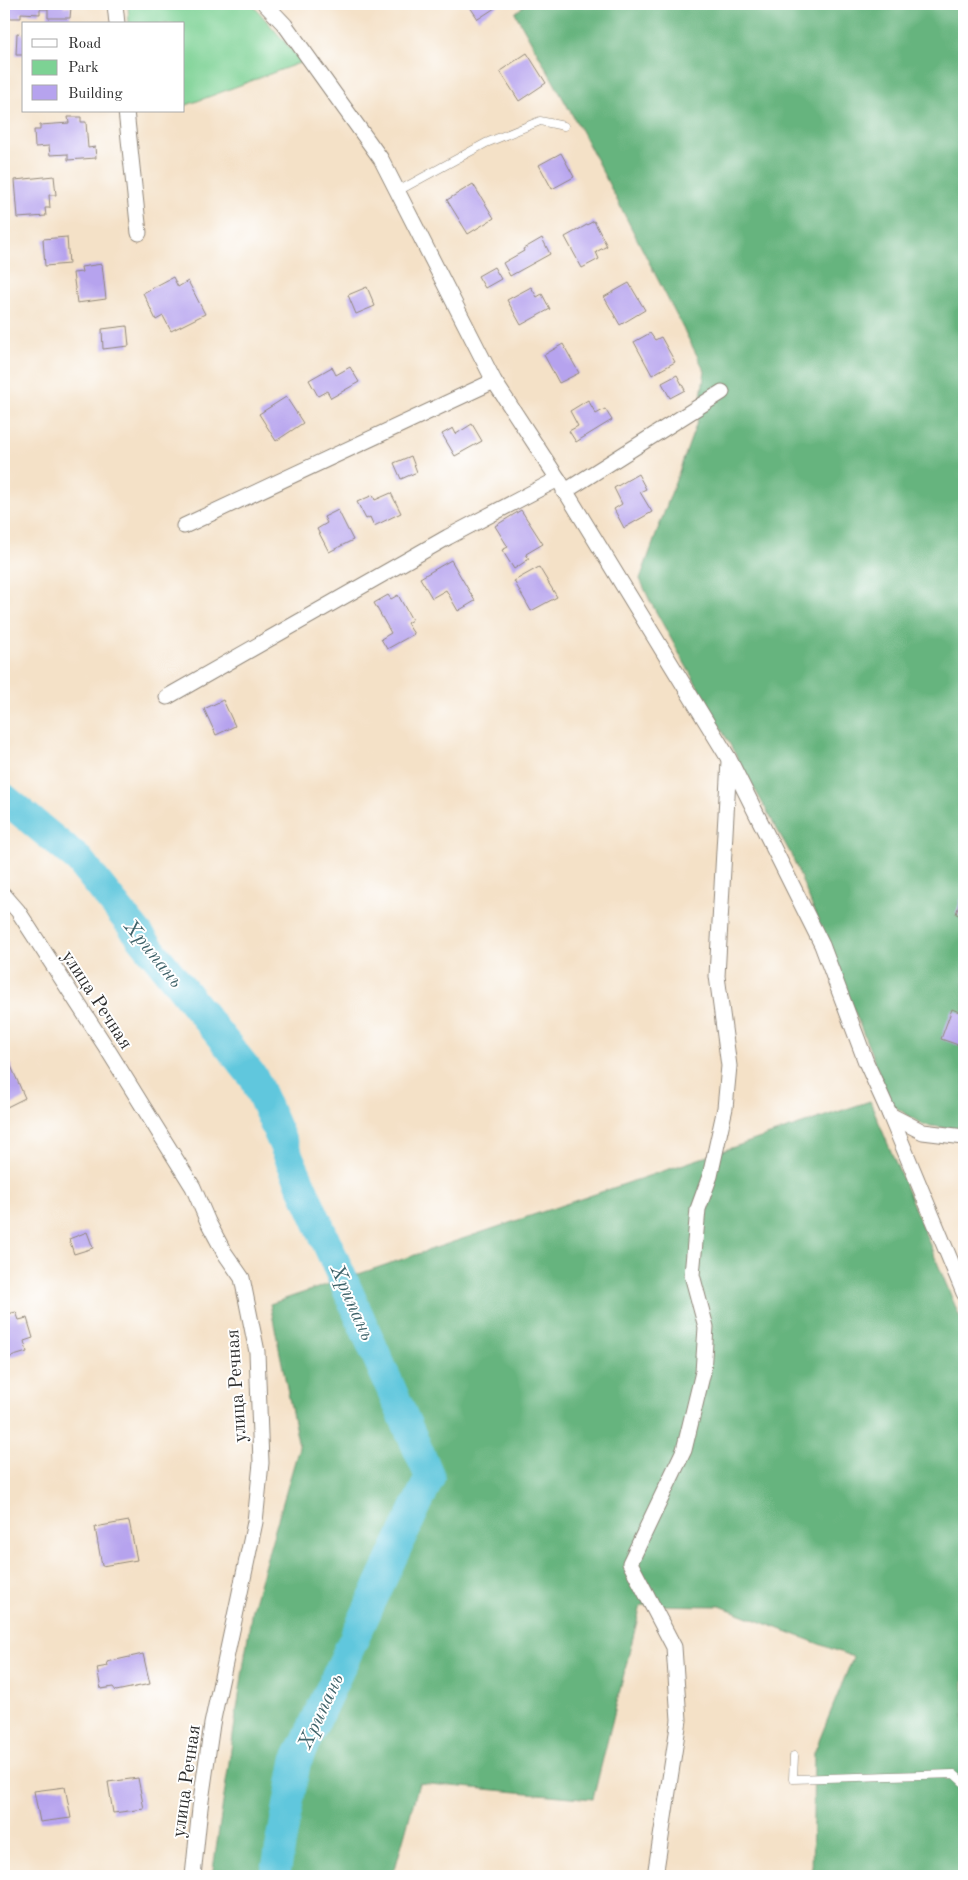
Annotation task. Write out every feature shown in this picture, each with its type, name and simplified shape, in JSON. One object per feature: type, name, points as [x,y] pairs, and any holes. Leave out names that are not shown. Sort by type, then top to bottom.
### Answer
[{"type":"street","points":[[115,4],[117,22]]},
{"type":"street","points":[[265,4],[285,25],[381,159],[494,381],[561,485],[729,759],[822,945],[866,1062],[964,1293]]},
{"type":"street","points":[[126,112],[139,233]]},
{"type":"street","points":[[184,526],[494,381]]},
{"type":"street","points":[[167,697],[448,537],[561,485],[722,392]]},
{"type":"street","points":[[655,1876],[679,1720],[674,1647],[630,1563],[684,1450],[702,1372],[706,1328],[692,1275],[698,1209],[710,1176],[725,1108],[729,1066],[717,976],[729,759]]},
{"type":"street","name":"улица Речная","points":[[4,896],[18,911],[193,1187],[208,1222],[224,1252],[242,1278],[257,1352],[261,1463],[254,1522],[212,1724],[192,1876]]},
{"type":"street","points":[[890,1115],[923,1132],[964,1137]]},
{"type":"lane","points":[[398,191],[486,143],[540,122],[564,126]]},
{"type":"lane","points":[[794,1756],[793,1779],[954,1774],[964,1783]]},
{"type":"green space","points":[[128,4],[252,4],[302,62],[185,106],[185,22],[129,22]]},
{"type":"green space","points":[[526,4],[964,4],[964,1130],[923,1125],[892,1105],[792,856],[650,601],[640,579],[697,422],[705,371],[583,134],[515,13]]},
{"type":"green space","points":[[870,1101],[964,1327],[964,1876],[812,1876],[814,1753],[853,1657],[720,1606],[641,1605],[593,1799],[419,1783],[393,1876],[212,1876],[252,1609],[299,1447],[270,1304]]},
{"type":"building","points":[[4,4],[64,4],[64,7],[71,7],[70,18],[48,18],[48,9],[40,9],[40,14],[21,13],[21,18],[4,18]]},
{"type":"building","points":[[468,4],[501,4],[478,19]]},
{"type":"building","points":[[17,33],[22,34],[22,55],[16,55]]},
{"type":"building","points":[[527,53],[546,83],[519,101],[500,71]]},
{"type":"building","points":[[68,117],[81,117],[81,122],[86,122],[88,148],[95,147],[96,158],[68,160],[68,154],[50,155],[49,146],[35,147],[34,130],[40,130],[40,125],[69,123]]},
{"type":"building","points":[[561,153],[574,177],[552,189],[539,165]]},
{"type":"building","points":[[54,176],[56,195],[49,195],[50,208],[45,208],[46,216],[18,218],[15,180]]},
{"type":"building","points":[[473,184],[494,218],[468,234],[447,200]]},
{"type":"building","points":[[594,221],[607,246],[596,252],[599,259],[582,268],[565,237]]},
{"type":"building","points":[[67,237],[69,264],[45,266],[43,239]]},
{"type":"building","points":[[542,238],[550,254],[510,276],[503,263]]},
{"type":"building","points":[[102,264],[106,299],[77,303],[73,273],[82,272],[81,267]]},
{"type":"building","points":[[494,267],[501,279],[485,288],[478,276]]},
{"type":"building","points":[[173,277],[178,287],[188,281],[205,314],[171,331],[163,316],[156,320],[143,293]]},
{"type":"building","points":[[629,283],[645,310],[620,325],[604,297]]},
{"type":"building","points":[[367,287],[375,306],[356,314],[348,295]]},
{"type":"building","points":[[531,287],[537,297],[542,294],[550,309],[521,325],[507,300]]},
{"type":"building","points":[[127,326],[129,346],[103,349],[102,329]]},
{"type":"building","points":[[650,333],[655,340],[661,337],[675,362],[652,375],[634,342]]},
{"type":"building","points":[[563,344],[579,373],[559,383],[544,355]]},
{"type":"building","points":[[332,367],[336,375],[350,367],[359,382],[331,398],[327,391],[318,396],[309,380]]},
{"type":"building","points":[[677,375],[685,390],[670,398],[662,383]]},
{"type":"building","points":[[286,397],[303,423],[276,441],[259,414]]},
{"type":"building","points":[[588,400],[596,414],[605,409],[612,420],[576,442],[569,431],[578,426],[570,411]]},
{"type":"building","points":[[472,424],[482,441],[455,456],[442,434],[453,428],[456,434]]},
{"type":"building","points":[[411,456],[417,472],[401,479],[394,463]]},
{"type":"building","points":[[638,474],[646,489],[640,492],[652,512],[624,528],[614,509],[622,504],[614,488]]},
{"type":"building","points":[[391,493],[401,513],[374,526],[370,517],[366,519],[357,502],[373,495],[375,500]]},
{"type":"building","points":[[338,510],[353,540],[329,552],[317,529],[327,523],[324,517]]},
{"type":"building","points":[[521,510],[543,544],[526,554],[529,559],[514,569],[502,550],[508,547],[495,526]]},
{"type":"building","points":[[451,560],[475,601],[458,611],[446,590],[432,598],[420,578]]},
{"type":"building","points":[[539,567],[557,597],[531,611],[514,581]]},
{"type":"building","points":[[388,595],[391,599],[398,595],[412,620],[407,623],[414,634],[387,649],[381,639],[391,633],[374,603]]},
{"type":"building","points":[[223,700],[235,726],[216,735],[204,709]]},
{"type":"building","points":[[964,889],[964,917],[956,914]]},
{"type":"building","points":[[952,1009],[964,1014],[964,1047],[941,1039]]},
{"type":"building","points":[[4,1050],[25,1098],[7,1107],[4,1099]]},
{"type":"building","points":[[87,1232],[93,1248],[74,1254],[69,1239]]},
{"type":"building","points":[[16,1312],[19,1320],[27,1318],[33,1338],[24,1341],[27,1352],[4,1359],[4,1315]]},
{"type":"building","points":[[129,1521],[137,1560],[102,1566],[95,1527]]},
{"type":"building","points":[[143,1654],[150,1684],[116,1691],[113,1687],[101,1689],[97,1668],[108,1666],[107,1662]]},
{"type":"building","points":[[138,1778],[144,1809],[113,1813],[108,1782]]},
{"type":"building","points":[[65,1787],[71,1818],[40,1822],[34,1791]]},
{"type":"waterway","name":"Хрипань","points":[[4,798],[79,860],[254,1078],[430,1477],[296,1762],[275,1876]]}]
